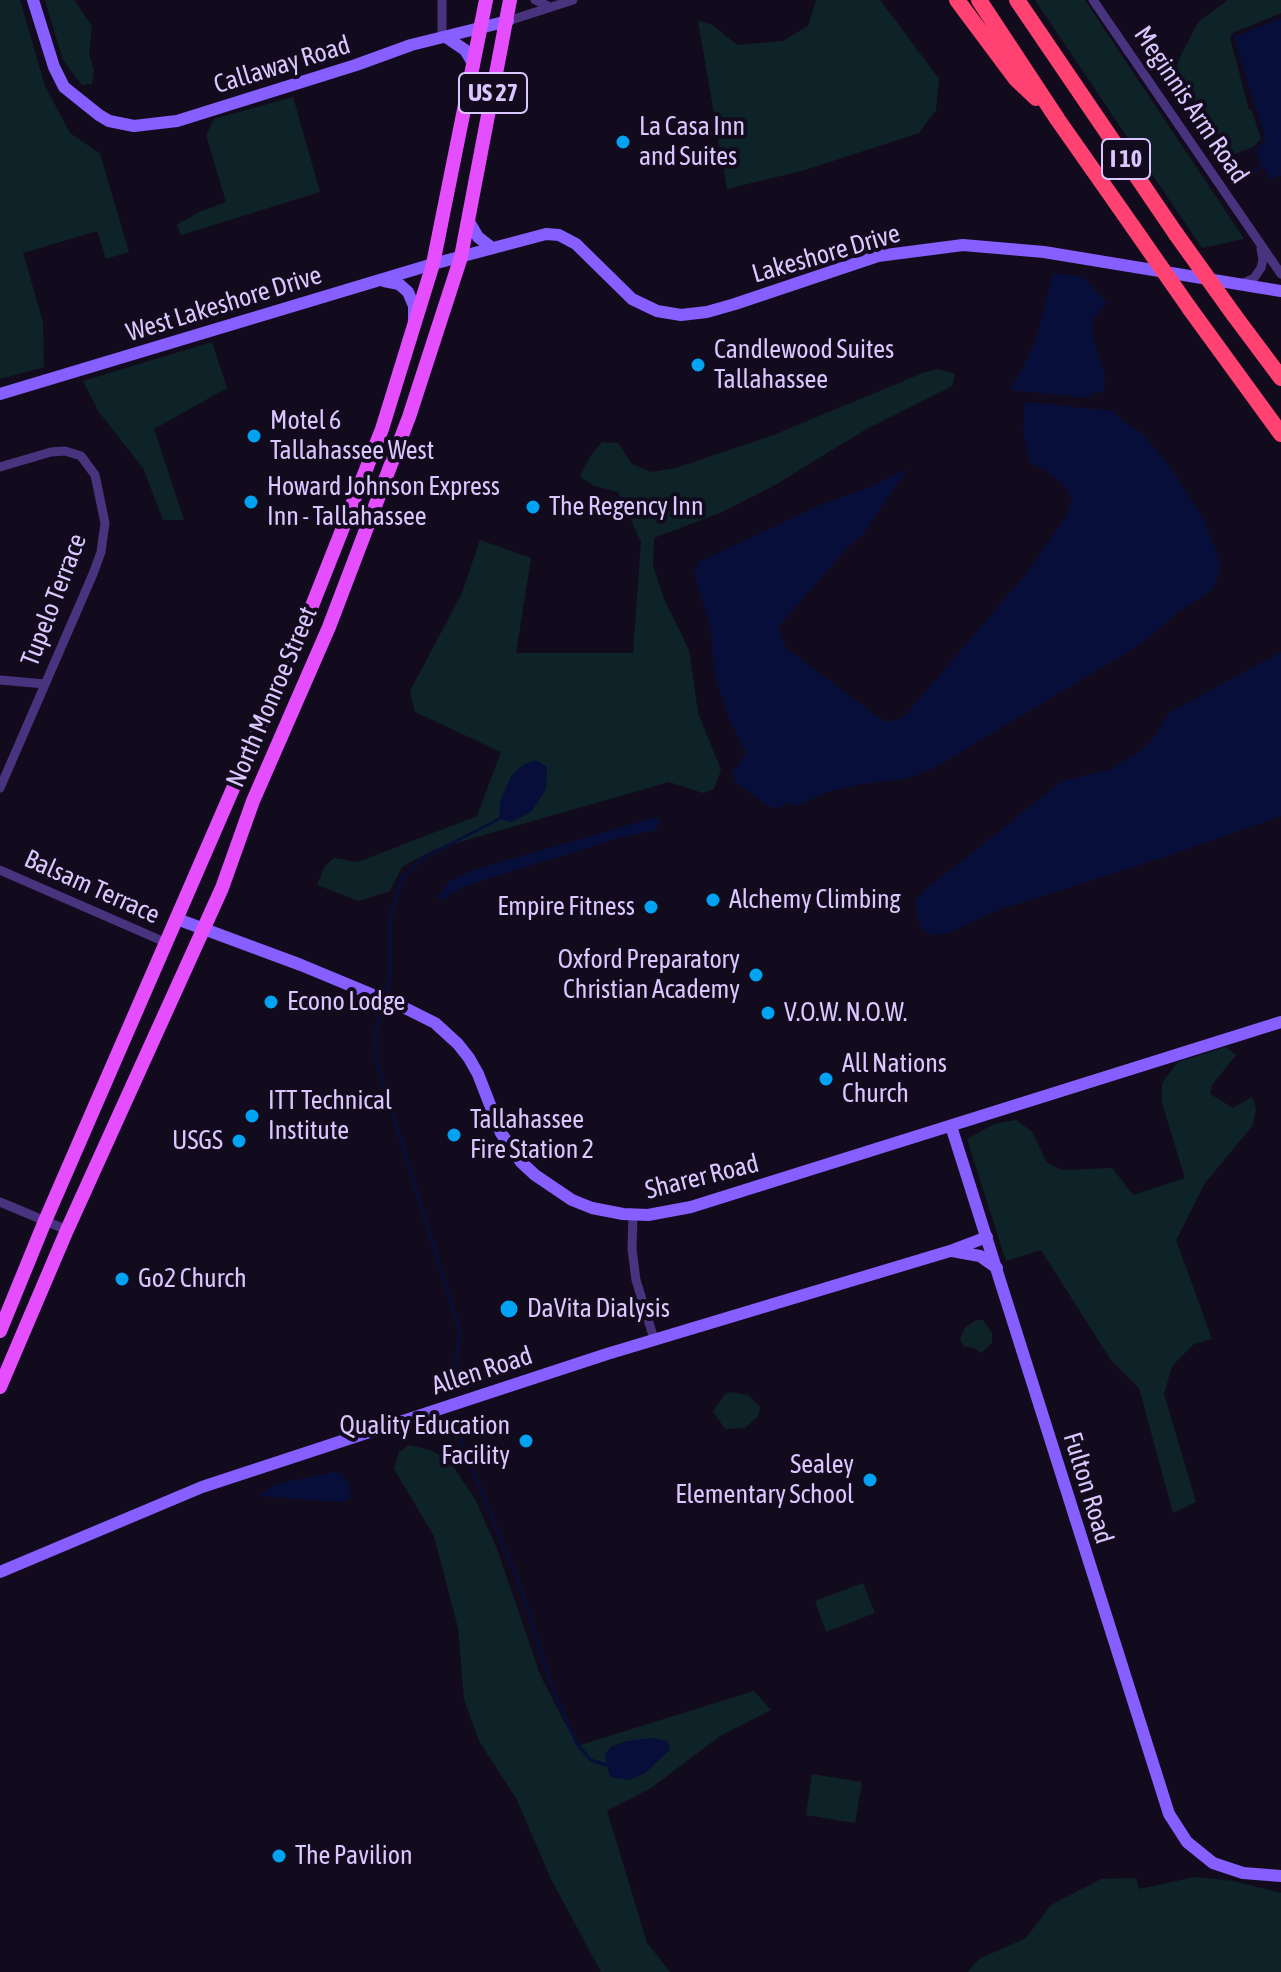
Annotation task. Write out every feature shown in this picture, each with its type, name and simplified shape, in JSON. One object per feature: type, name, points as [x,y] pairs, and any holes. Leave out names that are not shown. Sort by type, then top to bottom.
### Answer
[{"type":"highway","points":[[957,0],[1016,79],[1058,120]]},
{"type":"highway","name":"I 10","points":[[979,0],[1058,120],[1281,434]]},
{"type":"highway","name":"I 10","points":[[1017,0],[1176,234],[1281,378]]},
{"type":"main road","name":"North Monroe Street","points":[[0,1331],[315,601],[382,429],[433,264],[486,0]]},
{"type":"main road","name":"North Monroe Street","points":[[0,1387],[6,1355],[67,1230],[205,928],[273,756],[329,627],[400,440],[461,257],[510,0]]},
{"type":"main road","points":[[382,429],[400,440]]},
{"type":"main road","points":[[315,601],[335,609]]},
{"type":"main road","points":[[308,616],[329,627]]},
{"type":"main road","points":[[254,743],[273,756]]},
{"type":"main road","points":[[243,767],[264,778]]},
{"type":"main road","points":[[118,1056],[142,1066]]},
{"type":"street","name":"Callaway Road","points":[[33,0],[58,78],[70,94],[95,113],[120,124],[161,125],[411,45],[481,28]]},
{"type":"street","points":[[442,0],[444,37],[465,50],[474,65]]},
{"type":"street","points":[[535,0],[550,7]]},
{"type":"street","points":[[481,28],[573,0]]},
{"type":"street","name":"Meginnis Arm Road","points":[[1093,0],[1281,274]]},
{"type":"street","points":[[468,220],[478,237],[492,248]]},
{"type":"street","name":"Lakeshore Drive","points":[[461,257],[538,235],[559,235],[584,251],[632,299],[657,311],[681,315],[735,304],[878,256],[963,245],[1031,250],[1281,291]]},
{"type":"street","points":[[1242,285],[1254,278],[1261,268],[1260,245]]},
{"type":"street","name":"West Lakeshore Drive","points":[[0,394],[461,257]]},
{"type":"street","points":[[381,280],[399,284],[408,292],[414,306],[414,328]]},
{"type":"street","name":"Tupelo Terrace","points":[[0,467],[51,452],[65,451],[81,456],[92,469],[103,504],[105,523],[101,552],[0,788]]},
{"type":"street","points":[[0,680],[45,684]]},
{"type":"street","name":"Balsam Terrace","points":[[0,870],[167,943]]},
{"type":"street","name":"Sharer Road","points":[[177,919],[366,992],[435,1023],[464,1051],[478,1074],[501,1133],[521,1162],[558,1192],[582,1204],[633,1215],[667,1213],[691,1207],[1281,1022]]},
{"type":"street","name":"Fulton Road","points":[[951,1126],[1163,1800],[1175,1826],[1199,1853],[1213,1863],[1243,1873],[1281,1876]]},
{"type":"street","points":[[0,1202],[67,1230]]},
{"type":"street","points":[[633,1215],[632,1249],[636,1280],[654,1339]]},
{"type":"street","name":"Allen Road","points":[[0,1572],[202,1487],[654,1339],[950,1251],[987,1237]]},
{"type":"street","points":[[950,1251],[980,1256],[997,1268]]},
{"type":"green space","points":[[0,0],[20,0],[45,86],[70,133],[100,154],[129,252],[106,259],[97,231],[23,253],[43,322],[44,367],[0,379]]},
{"type":"green space","points":[[45,0],[74,0],[92,26],[89,54],[94,70],[92,84],[82,85],[63,60]]},
{"type":"green space","points":[[816,0],[880,0],[939,79],[936,110],[919,133],[805,170],[727,189],[698,21],[711,24],[737,45],[783,41],[808,26]]},
{"type":"green space","points":[[1035,0],[1085,0],[1244,239],[1202,248]]},
{"type":"green space","points":[[1228,0],[1281,0],[1281,13],[1233,33],[1230,38],[1249,110],[1261,139],[1253,147],[1217,161],[1168,89],[1199,21]]},
{"type":"green space","points":[[293,97],[320,192],[181,235],[177,225],[226,202],[206,135],[214,119]]},
{"type":"green space","points":[[212,342],[227,388],[154,429],[184,520],[163,520],[143,468],[99,412],[83,381]]},
{"type":"green space","points":[[938,369],[955,374],[952,386],[863,431],[775,485],[722,512],[654,538],[653,565],[664,599],[689,650],[698,713],[721,770],[714,789],[703,793],[669,782],[435,849],[402,867],[390,891],[359,901],[317,885],[325,866],[334,858],[358,862],[477,816],[501,752],[415,712],[410,691],[462,593],[480,540],[531,558],[516,653],[633,653],[641,542],[618,492],[594,486],[580,476],[602,442],[618,443],[632,464],[651,472],[676,468],[771,436]]},
{"type":"green space","points":[[1226,1047],[1236,1055],[1212,1085],[1210,1094],[1233,1108],[1252,1097],[1256,1109],[1253,1125],[1205,1183],[1176,1240],[1212,1339],[1194,1344],[1172,1366],[1164,1394],[1196,1502],[1173,1513],[1139,1388],[1111,1360],[1041,1250],[1006,1261],[967,1139],[994,1124],[1016,1120],[1032,1132],[1047,1163],[1062,1170],[1112,1168],[1133,1195],[1185,1178],[1162,1103],[1162,1083],[1178,1062]]},
{"type":"green space","points":[[976,1320],[983,1320],[992,1333],[992,1343],[981,1353],[963,1346],[960,1339],[965,1328]]},
{"type":"green space","points":[[733,1392],[749,1396],[760,1407],[758,1416],[745,1428],[725,1429],[713,1411],[725,1394]]},
{"type":"green space","points":[[409,1445],[430,1450],[449,1460],[476,1501],[497,1549],[541,1677],[577,1746],[754,1691],[771,1710],[720,1736],[651,1788],[607,1811],[647,1943],[670,1972],[601,1972],[551,1879],[516,1798],[479,1741],[464,1699],[458,1628],[434,1536],[394,1469],[399,1452]]},
{"type":"green space","points":[[863,1583],[875,1613],[826,1632],[815,1601]]},
{"type":"green space","points":[[812,1774],[862,1782],[855,1823],[806,1815]]},
{"type":"green space","points":[[1195,1877],[1233,1881],[1281,1893],[1281,1972],[968,1972],[979,1959],[1026,1938],[1051,1905],[1101,1879],[1136,1878],[1139,1889]]},
{"type":"shaded area","points":[[1281,18],[1281,176],[1270,179],[1255,151],[1266,140],[1234,37]]},
{"type":"shaded area","points":[[1053,273],[1083,277],[1107,303],[1092,320],[1093,338],[1104,372],[1105,387],[1101,393],[1091,393],[1090,398],[1010,390],[1037,336]]},
{"type":"shaded area","points":[[1025,402],[1114,411],[1121,420],[1142,433],[1169,466],[1205,521],[1220,562],[1219,575],[1211,590],[1177,613],[1141,644],[934,768],[905,779],[826,792],[797,806],[788,803],[778,808],[769,807],[734,781],[733,772],[746,753],[729,718],[714,672],[711,630],[694,573],[699,562],[818,506],[907,469],[863,534],[846,549],[778,627],[786,648],[876,716],[887,722],[904,717],[1026,574],[1065,518],[1072,501],[1067,489],[1030,462],[1023,431]]},
{"type":"shaded area","points":[[1281,652],[1281,816],[998,910],[949,933],[930,935],[920,926],[915,901],[924,891],[1062,781],[1109,770],[1138,753],[1152,740],[1169,713]]},
{"type":"shaded area","points":[[536,760],[547,767],[546,789],[532,811],[512,822],[499,819],[500,802],[511,776],[523,765]]},
{"type":"shaded area","points":[[656,817],[660,821],[656,830],[618,838],[478,882],[454,891],[443,900],[438,897],[449,882],[473,870]]},
{"type":"shaded area","points":[[335,1472],[341,1474],[351,1492],[349,1499],[341,1502],[258,1496],[276,1484]]},
{"type":"shaded area","points":[[653,1738],[667,1741],[670,1750],[645,1773],[630,1780],[610,1777],[605,1754],[611,1747],[627,1741]]},
{"type":"waterway","points":[[1232,185],[1263,165]]},
{"type":"waterway","points":[[386,994],[390,977],[390,918],[402,878],[423,858],[499,819]]},
{"type":"waterway","points":[[383,1005],[375,1035],[376,1060],[460,1332],[453,1382]]},
{"type":"waterway","points":[[453,1418],[519,1582],[553,1690],[577,1744],[591,1760],[606,1765]]},
{"type":"place","name":"La Casa Inn and Suites","points":[[623,142]]},
{"type":"place","name":"Candlewood Suites Tallahassee","points":[[698,365]]},
{"type":"place","name":"Motel 6 Tallahassee West","points":[[254,436]]},
{"type":"place","name":"Howard Johnson Express Inn - Tallahassee","points":[[251,502]]},
{"type":"place","name":"The Regency Inn","points":[[533,507]]},
{"type":"place","name":"Alchemy Climbing","points":[[713,900]]},
{"type":"place","name":"Empire Fitness","points":[[651,907]]},
{"type":"place","name":"Oxford Preparatory Christian Academy","points":[[756,975]]},
{"type":"place","name":"Econo Lodge","points":[[271,1002]]},
{"type":"place","name":"V.O.W. N.O.W.","points":[[768,1013]]},
{"type":"place","name":"All Nations Church","points":[[826,1079]]},
{"type":"place","name":"ITT Technical Institute","points":[[252,1116]]},
{"type":"place","name":"Tallahassee Fire Station 2","points":[[454,1135]]},
{"type":"place","name":"USGS","points":[[239,1141]]},
{"type":"place","name":"Go2 Church","points":[[122,1279]]},
{"type":"place","name":"DaVita Dialysis","points":[[509,1309]]},
{"type":"place","name":"Quality Education Facility","points":[[526,1441]]},
{"type":"place","name":"Sealey Elementary School","points":[[870,1480]]},
{"type":"place","name":"The Pavilion","points":[[279,1856]]}]
